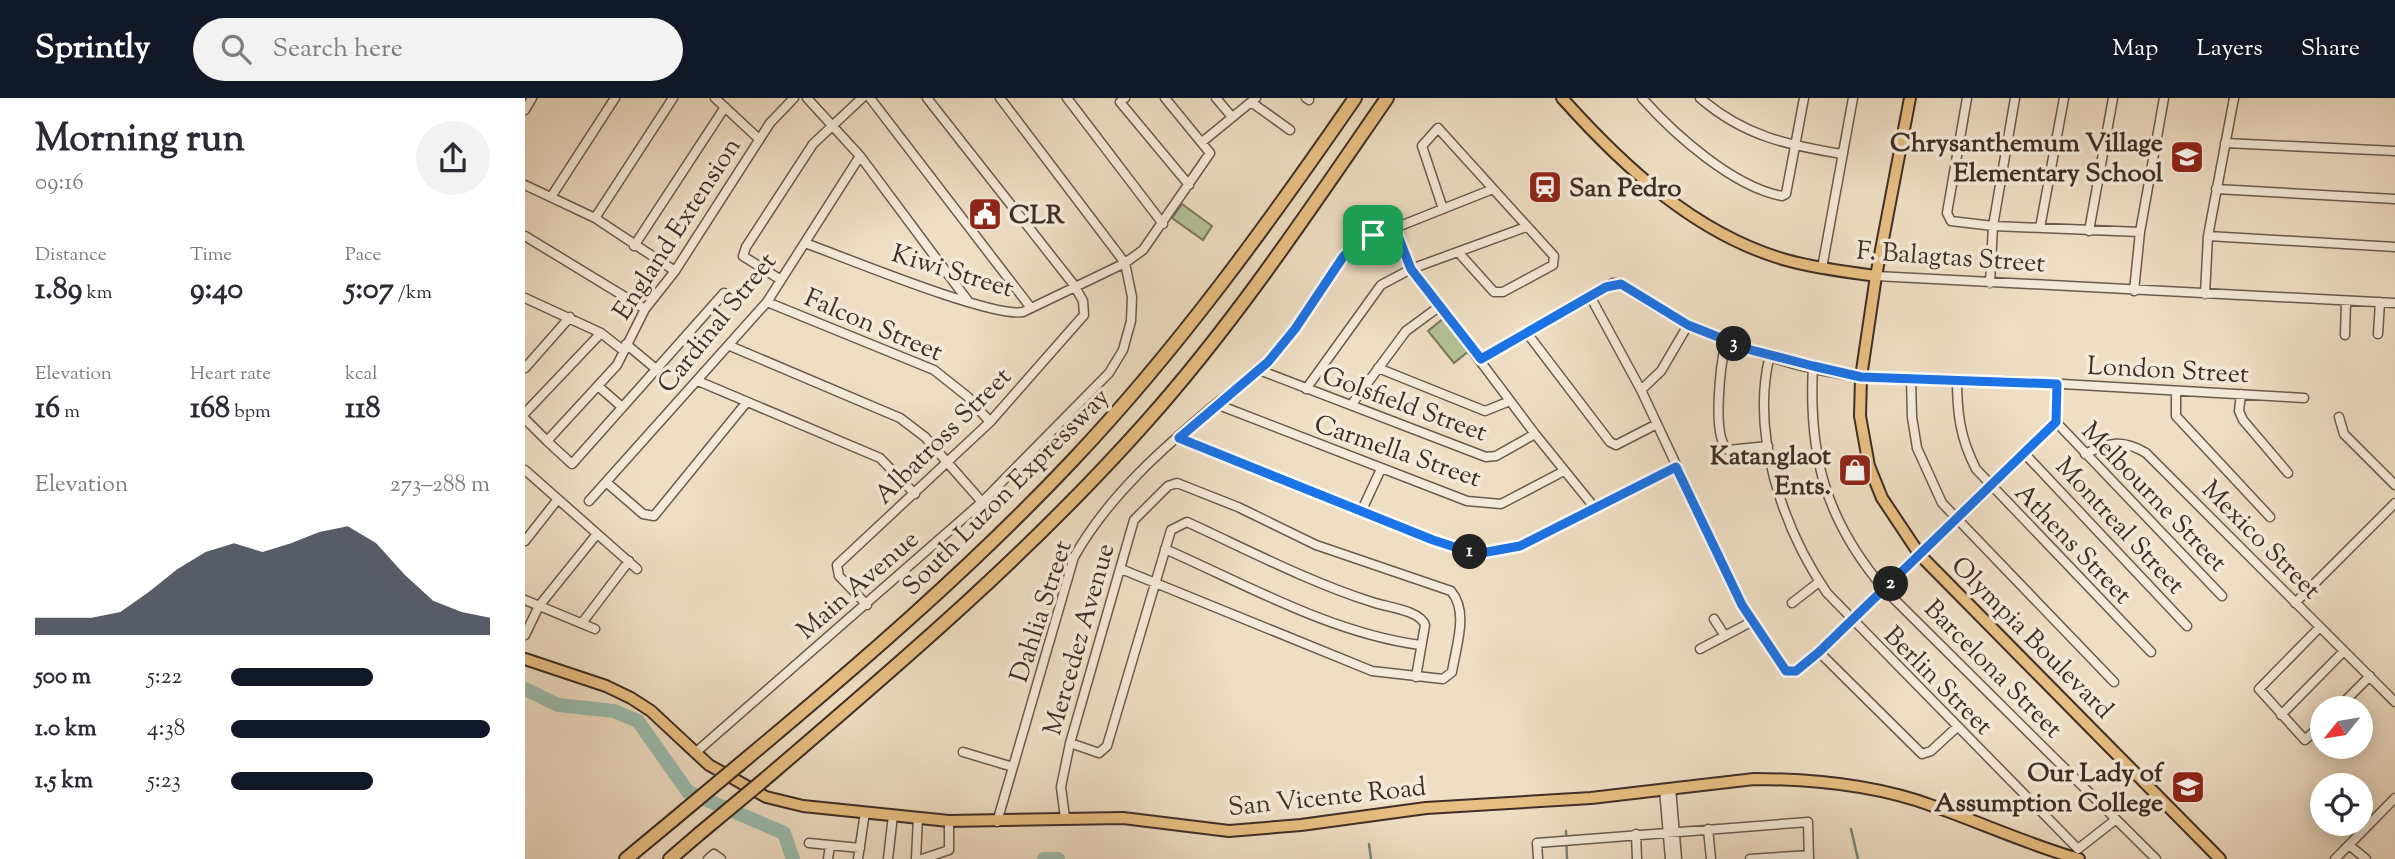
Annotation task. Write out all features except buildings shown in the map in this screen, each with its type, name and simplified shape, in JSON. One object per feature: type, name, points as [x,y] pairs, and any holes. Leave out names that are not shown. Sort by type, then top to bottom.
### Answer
[{"type":"highway","name":"South Luzon Expressway","points":[[626,859],[875,651],[994,541],[1073,460],[1179,339],[1285,200],[1355,98]]},
{"type":"highway","name":"South Luzon Expressway","points":[[670,859],[892,670],[1013,559],[1124,447],[1201,357],[1305,216],[1387,98]]},
{"type":"main road","name":"F. Balagtas Street","points":[[1562,98],[1603,145],[1678,206],[1735,241],[1787,260],[1876,276]]},
{"type":"main road","name":"Olympia Boulevard","points":[[1910,98],[1876,276],[1861,377],[1861,426],[1869,466],[1893,520],[1920,555],[2220,859]]},
{"type":"main road","name":"San Vicente Road","points":[[525,659],[606,685],[631,698],[650,711],[695,753],[737,783],[766,797],[803,806],[949,821],[1123,818],[1229,831],[1301,825],[1426,808],[1572,800],[1754,779],[1845,784],[1932,805],[2040,849],[2079,859]]},
{"type":"street","points":[[525,110],[532,98]]},
{"type":"street","points":[[551,197],[615,98]]},
{"type":"street","points":[[595,218],[673,98]]},
{"type":"street","points":[[715,98],[759,139]]},
{"type":"street","name":"England Extension","points":[[547,441],[617,365],[645,309],[675,271],[759,139],[794,98]]},
{"type":"street","points":[[807,98],[860,156],[968,302]]},
{"type":"street","points":[[781,280],[743,256],[809,151],[832,125],[862,98]]},
{"type":"street","points":[[870,98],[1031,308]]},
{"type":"street","points":[[927,98],[1074,285]]},
{"type":"street","name":"Main Avenue","points":[[695,753],[982,502],[1109,373],[1123,350],[1131,309],[1125,263],[1000,98]]},
{"type":"street","points":[[1067,98],[1163,224]]},
{"type":"street","points":[[1125,98],[1120,102],[1189,185]]},
{"type":"street","points":[[1165,98],[1202,142],[1253,100],[1290,130]]},
{"type":"street","points":[[1216,98],[1232,117]]},
{"type":"street","points":[[1642,98],[1688,144],[1718,164],[1775,194],[1786,194],[1802,99]]},
{"type":"street","points":[[1700,98],[1753,134],[1795,146],[1842,154]]},
{"type":"street","points":[[1822,268],[1853,98]]},
{"type":"street","points":[[1967,98],[1948,218],[1953,222],[2140,232]]},
{"type":"street","points":[[1990,283],[1993,226],[2015,98]]},
{"type":"street","points":[[2041,228],[2064,98]]},
{"type":"street","points":[[2089,231],[2113,98]]},
{"type":"street","points":[[2134,291],[2140,232],[2164,98]]},
{"type":"street","points":[[2205,294],[2208,236],[2234,98]]},
{"type":"street","points":[[634,246],[725,107]]},
{"type":"street","points":[[1443,209],[1422,146],[1438,128],[1554,256],[1553,265],[1503,292],[1494,292],[1459,253]]},
{"type":"street","name":"Kiwi Street","points":[[805,243],[968,302],[1013,314],[1125,263],[1143,250],[1210,153],[1202,142]]},
{"type":"street","points":[[2225,143],[2395,151]]},
{"type":"street","name":"Cardinal Street","points":[[589,501],[767,302],[860,156]]},
{"type":"street","points":[[525,185],[595,218],[675,271]]},
{"type":"street","points":[[2216,189],[2395,199]]},
{"type":"street","name":"Dahlia Street","points":[[997,822],[1074,557],[1092,526],[1120,491],[1216,404],[1259,370],[1295,329],[1343,257],[1357,243],[1394,226],[1493,190]]},
{"type":"street","points":[[1394,226],[1411,269],[1535,434],[1594,507]]},
{"type":"street","points":[[1306,389],[1381,285],[1411,269],[1526,227]]},
{"type":"street","points":[[525,236],[645,309]]},
{"type":"street","points":[[2208,236],[2395,247]]},
{"type":"street","name":"F. Balagtas Street","points":[[1876,276],[2395,303]]},
{"type":"street","name":"London Street","points":[[1590,296],[1613,284],[1621,284],[1688,325],[1726,341],[1770,355],[1861,377],[1957,379],[2304,398]]},
{"type":"street","name":"Albatross Street","points":[[866,604],[839,576],[837,565],[990,422],[1081,321],[1083,301],[1074,285]]},
{"type":"street","points":[[525,419],[572,464],[724,293]]},
{"type":"street","points":[[1481,359],[1590,296],[1641,390],[1655,425],[1753,621],[1786,671],[1796,671],[1819,652],[2056,422]]},
{"type":"street","points":[[525,298],[601,333],[656,369]]},
{"type":"street","points":[[2345,335],[2346,301]]},
{"type":"street","name":"Falcon Street","points":[[767,302],[935,370],[968,397],[990,422]]},
{"type":"street","points":[[2378,334],[2380,302]]},
{"type":"street","points":[[1352,404],[1406,331],[1440,306]]},
{"type":"street","points":[[525,368],[570,317]]},
{"type":"street","points":[[1641,390],[1661,371],[1688,325]]},
{"type":"street","points":[[525,413],[601,333]]},
{"type":"street","points":[[1527,333],[1610,442],[1616,445],[1655,425]]},
{"type":"street","points":[[1726,341],[1719,399],[1720,440],[1728,450],[1768,446]]},
{"type":"street","points":[[730,346],[900,418],[925,437],[982,502]]},
{"type":"street","name":"Berlin Street","points":[[1770,355],[1765,399],[1768,446],[1777,493],[1791,532],[1819,582],[1852,621],[2078,849],[2115,820]]},
{"type":"street","name":"Barcelona Street","points":[[1813,366],[1812,418],[1825,493],[1853,548],[1885,590],[2156,859]]},
{"type":"street","points":[[1378,368],[1485,411],[1510,401]]},
{"type":"street","name":"Golsfield Street","points":[[1259,370],[1486,457],[1496,456],[1535,434]]},
{"type":"street","points":[[1911,378],[1912,417],[1917,448],[1932,487],[1957,519],[2114,682]]},
{"type":"street","name":"Athens Street","points":[[1957,379],[1957,416],[1963,444],[1990,486],[2151,652]]},
{"type":"street","points":[[698,381],[880,458],[915,494]]},
{"type":"street","name":"Melbourne Street","points":[[2057,384],[2056,422],[2223,596]]},
{"type":"street","points":[[598,386],[622,407]]},
{"type":"street","points":[[2176,391],[2176,416],[2270,517]]},
{"type":"street","points":[[2241,394],[2239,411],[2243,421],[2288,472]]},
{"type":"street","points":[[606,482],[643,514],[654,516],[746,403]]},
{"type":"street","name":"Carmella Street","points":[[1216,404],[1467,501],[1501,504],[1564,471]]},
{"type":"street","points":[[2339,417],[2344,434],[2395,485]]},
{"type":"street","points":[[1179,438],[1361,512],[1476,554],[1520,546],[1676,467]]},
{"type":"street","name":"Mexico Street","points":[[2085,454],[2107,443],[2119,442],[2131,444],[2146,453],[2395,702]]},
{"type":"street","name":"Montreal Street","points":[[2024,453],[2187,626]]},
{"type":"street","points":[[1361,512],[1381,469]]},
{"type":"street","points":[[525,470],[637,569]]},
{"type":"street","name":"Mercedez Avenue","points":[[1065,818],[1061,787],[1070,743],[1134,520],[1168,486],[1177,483],[1214,497],[1316,545],[1451,591],[1459,600],[1461,612],[1452,672],[1443,679],[1416,677]]},
{"type":"street","points":[[525,541],[558,499]]},
{"type":"street","points":[[2295,603],[2395,503]]},
{"type":"street","points":[[1070,743],[1099,753],[1107,747],[1155,580],[1171,530],[1187,522],[1300,574],[1370,602],[1419,616],[1425,625],[1416,677],[1372,671],[1276,634],[1155,580],[1121,569]]},
{"type":"street","points":[[525,635],[539,606],[597,534]]},
{"type":"street","points":[[1165,550],[1325,619],[1379,639],[1420,645]]},
{"type":"street","points":[[582,624],[628,561]]},
{"type":"street","points":[[1791,603],[1819,582]]},
{"type":"street","points":[[525,600],[595,629]]},
{"type":"street","points":[[1714,619],[1725,636]]},
{"type":"street","points":[[1700,649],[1753,621]]},
{"type":"street","points":[[2310,735],[2305,740],[2259,689],[2319,627]]},
{"type":"street","points":[[2281,715],[2344,651]]},
{"type":"street","points":[[1819,652],[1922,754],[1931,751],[1957,727]]},
{"type":"street","points":[[2350,696],[2369,677]]},
{"type":"street","points":[[963,752],[1013,767]]},
{"type":"street","points":[[1668,789],[1670,859]]},
{"type":"street","points":[[2335,859],[2395,798]]},
{"type":"street","points":[[858,859],[865,812]]},
{"type":"street","points":[[888,859],[893,815]]},
{"type":"street","points":[[916,859],[918,817]]},
{"type":"street","points":[[922,859],[949,850],[949,821]]},
{"type":"street","points":[[1538,859],[1537,842],[1808,822],[1809,857],[1750,859]]},
{"type":"street","points":[[1707,829],[1711,859]]},
{"type":"street","points":[[1671,831],[1677,859]]},
{"type":"street","points":[[1636,834],[1637,859]]},
{"type":"street","points":[[809,843],[860,848]]},
{"type":"street","points":[[828,859],[830,845]]},
{"type":"street","points":[[2349,845],[2365,859]]},
{"type":"street","points":[[708,859],[714,854],[721,859]]},
{"type":"green space","points":[[1182,204],[1212,226],[1203,240],[1172,218]]},
{"type":"green space","points":[[1444,318],[1470,350],[1454,363],[1428,331]]},
{"type":"waterway","points":[[525,689],[558,705],[614,711],[638,721],[688,792],[784,833],[793,859]]},
{"type":"waterway","points":[[1851,829],[1858,859]]},
{"type":"waterway","points":[[1566,831],[1567,859]]},
{"type":"waterway","points":[[1369,844],[1371,859]]},
{"type":"waterway","points":[[1044,859],[1058,859]]},
{"type":"place","name":"Chrysanthemum Village Elementary School","points":[[2187,157]]},
{"type":"place","name":"San Pedro","points":[[1545,187]]},
{"type":"place","name":"CLR","points":[[985,214]]},
{"type":"place","name":"Katanglaot Ents.","points":[[1855,470]]},
{"type":"place","name":"Our Lady of Assumption College","points":[[2188,787]]},
{"type":"route","points":[[1394,226],[1411,269],[1481,359],[1606,287],[1621,284],[1688,325],[1751,350],[1813,366],[1861,377],[2057,384],[2056,422],[1805,665],[1796,671],[1786,671],[1742,605],[1676,467],[1520,546],[1476,554],[1433,540],[1179,438],[1268,362],[1295,329],[1343,257],[1357,243],[1373,235],[1394,226]]}]
